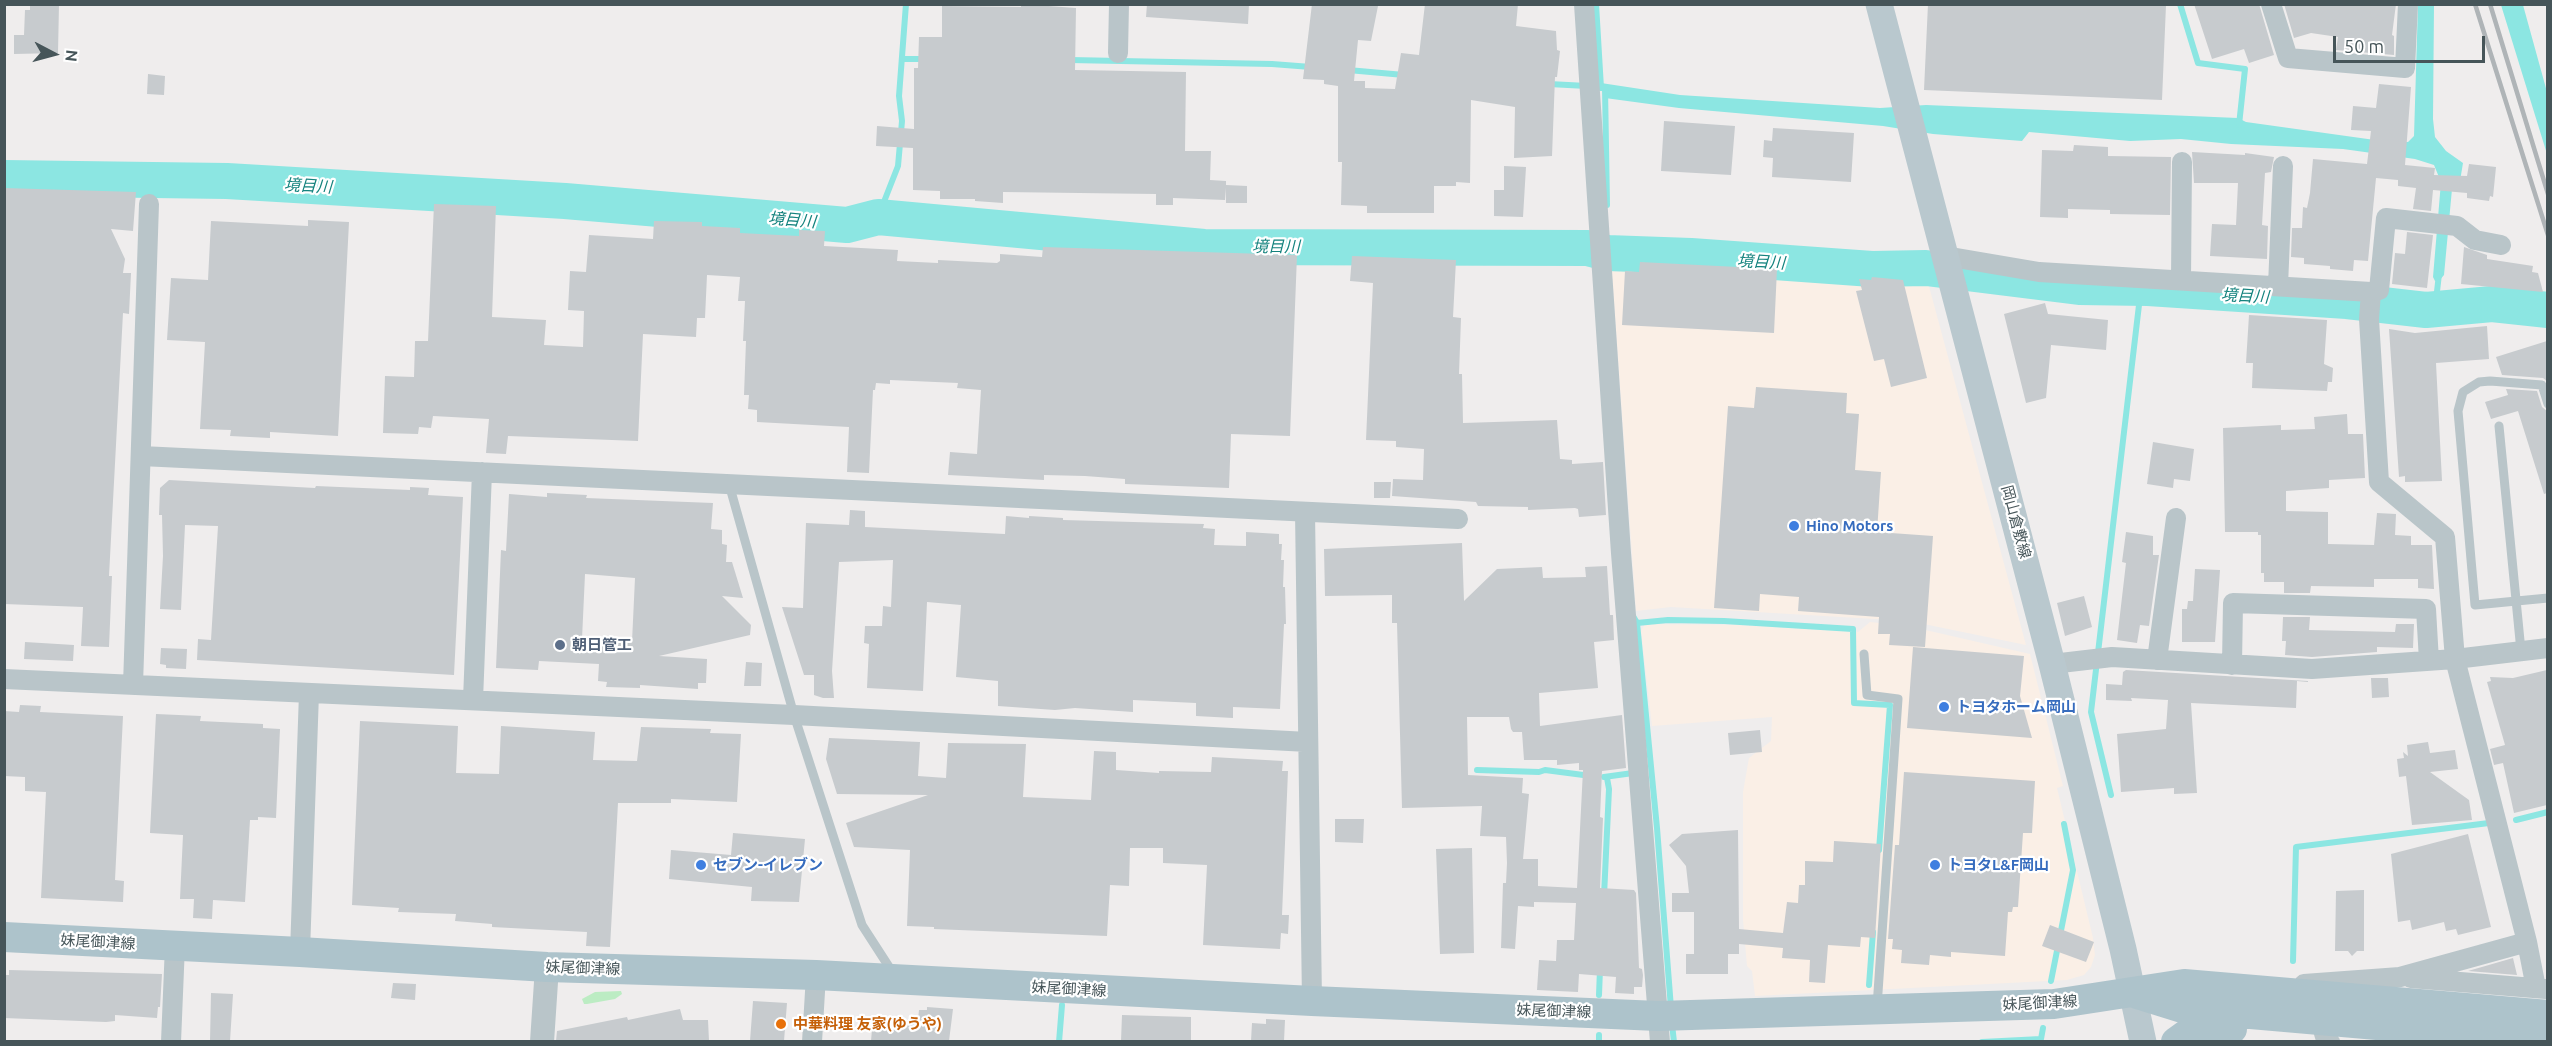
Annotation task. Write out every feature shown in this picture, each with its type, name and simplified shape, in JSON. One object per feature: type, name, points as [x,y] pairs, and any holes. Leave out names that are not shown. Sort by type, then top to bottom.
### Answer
[{"type":"main road","name":"岡山倉敷線","points":[[1879,4],[2052,664],[2143,1041]]},
{"type":"main road","name":"妹尾御津線","points":[[4,937],[547,967],[816,975],[1665,1022],[1877,1009],[2054,1004],[2184,984],[2265,991],[2326,1010],[2547,1040]]},
{"type":"main road","name":"妹尾御津線","points":[[2133,993],[2182,1008],[2326,1010],[2544,997]]},
{"type":"main road","points":[[2176,1041],[2194,1029],[2299,1033],[2326,1010]]},
{"type":"street","points":[[1118,53],[1119,4]]},
{"type":"street","points":[[1584,4],[1621,553],[1665,1022]]},
{"type":"street","points":[[2271,4],[2288,58],[2405,68],[2408,4]]},
{"type":"street","points":[[2181,280],[2182,162]]},
{"type":"street","points":[[2278,286],[2283,166]]},
{"type":"street","points":[[133,685],[149,204]]},
{"type":"street","points":[[1946,256],[2038,272],[2278,286],[2371,295],[2379,290],[2386,218],[2457,226],[2475,240],[2501,244]]},
{"type":"street","points":[[2371,295],[2369,319],[2379,482],[2445,537],[2455,659],[2527,942],[2544,997],[2400,977]]},
{"type":"street","points":[[141,456],[1458,519]]},
{"type":"street","points":[[473,700],[482,472]]},
{"type":"street","points":[[1305,512],[1312,1001]]},
{"type":"street","points":[[2157,660],[2176,518]]},
{"type":"street","points":[[2232,665],[2233,603],[2426,609],[2429,661]]},
{"type":"street","points":[[2052,664],[2096,659],[2157,660],[2312,669],[2455,659],[2547,648]]},
{"type":"street","points":[[4,679],[794,715],[1308,742]]},
{"type":"street","points":[[300,952],[309,693]]},
{"type":"street","points":[[2326,1010],[2400,977],[2527,942]]},
{"type":"street","points":[[171,1041],[174,945]]},
{"type":"street","points":[[542,1041],[547,967]]},
{"type":"street","points":[[812,1041],[816,975]]},
{"type":"lane","points":[[2547,404],[2542,385],[2479,382],[2463,392],[2459,400],[2458,411],[2475,605],[2547,598]]},
{"type":"lane","points":[[2499,426],[2521,651]]},
{"type":"lane","points":[[729,484],[794,715],[862,925],[898,980]]},
{"type":"lane","points":[[1864,654],[1867,695],[1898,699],[1877,1009]]},
{"type":"shaded area","points":[[1642,258],[1927,279],[2026,645],[1909,621],[1671,607],[1636,611],[1611,259]]},
{"type":"shaded area","points":[[1870,622],[1908,626],[2030,654],[2063,786],[2057,788],[2093,938],[2095,955],[2091,967],[2084,975],[2067,980],[1755,996],[1752,971],[1747,966],[1743,920],[1743,792],[1749,758],[1771,741],[1772,717],[1652,726],[1641,631],[1645,624],[1736,625],[1858,632]]},
{"type":"green space","points":[[621,991],[622,994],[615,999],[584,1004],[582,999],[595,992]]},
{"type":"water","points":[[2418,5],[2434,5],[2433,119],[2435,137],[2446,151],[2463,163],[2459,187],[2452,189],[2444,275],[2439,281],[2435,281],[2433,277],[2441,182],[2434,165],[2415,159],[2343,149],[2231,144],[2181,139],[2130,141],[2029,132],[2022,141],[1933,134],[1883,126],[1679,108],[1605,98],[1605,89],[1601,88],[1601,83],[1680,95],[1880,108],[1926,105],[2238,118],[2246,122],[2382,141],[2408,142],[2414,136]]},
{"type":"water","points":[[2501,5],[2523,5],[2547,92],[2547,154]]},
{"type":"building","points":[[30,4],[59,4],[58,53],[14,54],[14,35],[24,35],[25,10],[30,10]]},
{"type":"building","points":[[1021,4],[1076,8],[1075,70],[1186,72],[1185,151],[1211,151],[1210,180],[1226,181],[1226,185],[1247,186],[1247,203],[1226,203],[1226,188],[1225,200],[1173,198],[1173,205],[1156,205],[1156,194],[1003,192],[1003,203],[975,201],[975,199],[940,199],[940,191],[913,190],[913,148],[876,146],[877,126],[914,129],[914,68],[918,68],[919,37],[942,37],[942,6],[1021,7]]},
{"type":"building","points":[[1147,4],[1249,4],[1248,24],[1146,17]]},
{"type":"building","points":[[1312,4],[1378,6],[1371,41],[1358,40],[1354,81],[1365,81],[1365,88],[1395,89],[1401,53],[1419,55],[1425,4],[1518,4],[1516,26],[1556,31],[1557,50],[1560,51],[1557,77],[1555,77],[1552,156],[1514,158],[1515,107],[1471,100],[1470,183],[1456,182],[1456,186],[1434,186],[1434,213],[1367,213],[1367,206],[1341,205],[1342,162],[1338,162],[1338,86],[1324,84],[1324,80],[1303,79]]},
{"type":"building","points":[[1928,4],[2166,5],[2162,100],[1924,90]]},
{"type":"building","points":[[2194,4],[2259,4],[2274,55],[2249,63],[2244,49],[2212,59]]},
{"type":"building","points":[[2284,4],[2396,4],[2392,35],[2394,36],[2394,55],[2336,50],[2338,37],[2311,33],[2294,38]]},
{"type":"building","points":[[148,74],[165,76],[164,95],[147,94]]},
{"type":"building","points":[[2379,84],[2411,87],[2405,165],[2435,168],[2434,175],[2467,176],[2469,164],[2496,167],[2493,197],[2490,196],[2489,201],[2467,198],[2467,193],[2433,190],[2431,211],[2413,209],[2416,188],[2398,186],[2398,180],[2376,178],[2368,261],[2354,260],[2353,271],[2304,264],[2304,258],[2291,257],[2292,228],[2302,228],[2303,207],[2307,208],[2310,193],[2313,159],[2367,164],[2371,131],[2351,130],[2353,106],[2376,108]]},
{"type":"building","points":[[1664,121],[1735,126],[1731,175],[1661,171]]},
{"type":"building","points":[[1773,128],[1854,133],[1851,182],[1772,177],[1773,158],[1763,157],[1764,140],[1772,141]]},
{"type":"building","points":[[2074,145],[2108,147],[2108,156],[2171,157],[2170,215],[2110,214],[2110,210],[2068,209],[2068,218],[2040,217],[2042,150],[2073,151]]},
{"type":"building","points":[[2192,152],[2245,155],[2245,153],[2274,157],[2271,172],[2265,173],[2262,225],[2268,226],[2267,259],[2210,256],[2212,224],[2236,225],[2238,183],[2194,183]]},
{"type":"building","points":[[1504,166],[1526,167],[1523,217],[1494,216],[1494,190],[1504,190]]},
{"type":"building","points":[[4,188],[136,192],[133,231],[111,229],[125,259],[123,273],[131,273],[129,314],[123,313],[109,576],[112,576],[109,647],[81,646],[83,607],[4,604]]},
{"type":"building","points":[[434,204],[496,206],[492,317],[546,320],[544,345],[583,347],[584,311],[568,310],[570,271],[586,272],[589,235],[653,239],[654,221],[702,222],[702,226],[740,228],[740,233],[799,236],[799,230],[825,231],[824,246],[898,250],[897,261],[938,263],[938,260],[997,263],[1000,261],[1000,254],[1042,257],[1043,247],[1297,255],[1290,436],[1231,434],[1229,488],[1125,484],[1125,479],[1085,476],[1044,475],[1044,480],[948,475],[950,452],[977,454],[981,390],[957,388],[958,383],[890,380],[890,384],[876,383],[875,390],[873,390],[869,473],[847,472],[849,427],[757,422],[757,410],[748,409],[749,395],[744,395],[745,301],[738,301],[740,277],[707,275],[705,318],[697,318],[696,337],[643,334],[638,441],[508,436],[506,454],[486,453],[489,419],[433,416],[431,428],[419,427],[418,434],[383,433],[385,376],[414,377],[415,341],[428,341]]},
{"type":"building","points":[[308,220],[349,222],[338,436],[270,432],[270,438],[230,436],[231,430],[200,429],[205,342],[167,340],[171,278],[208,280],[211,221],[308,226]]},
{"type":"building","points":[[2407,232],[2433,235],[2427,288],[2392,284],[2395,253],[2405,254]]},
{"type":"building","points":[[2464,247],[2487,255],[2487,259],[2533,266],[2532,272],[2538,273],[2543,292],[2461,284]]},
{"type":"building","points":[[1352,256],[1456,260],[1453,317],[1461,318],[1459,374],[1462,374],[1463,423],[1557,420],[1560,459],[1572,460],[1572,464],[1603,462],[1606,515],[1579,517],[1578,509],[1575,508],[1528,510],[1528,507],[1478,506],[1476,502],[1392,496],[1393,479],[1423,480],[1424,449],[1396,447],[1396,441],[1366,440],[1373,283],[1350,281]]},
{"type":"building","points":[[1640,262],[1777,269],[1774,333],[1622,325],[1625,271],[1639,272]]},
{"type":"building","points":[[1872,277],[1903,280],[1927,378],[1891,387],[1884,359],[1874,361],[1856,291],[1862,290],[1859,279],[1871,280]]},
{"type":"building","points":[[2045,303],[2048,314],[2108,320],[2106,350],[2051,345],[2046,398],[2026,403],[2004,314]]},
{"type":"building","points":[[2249,315],[2327,320],[2324,364],[2333,368],[2332,382],[2328,382],[2327,391],[2252,388],[2253,363],[2246,363]]},
{"type":"building","points":[[2487,326],[2489,359],[2436,363],[2442,481],[2405,482],[2405,476],[2399,477],[2389,329],[2415,333]]},
{"type":"building","points":[[2547,341],[2547,381],[2543,378],[2502,375],[2496,357]]},
{"type":"building","points":[[1756,387],[1847,393],[1846,413],[1859,414],[1855,470],[1881,472],[1877,532],[1933,536],[1925,647],[1889,645],[1890,634],[1878,634],[1879,617],[1798,611],[1799,597],[1760,594],[1759,611],[1714,608],[1728,406],[1754,408]]},
{"type":"building","points":[[2506,389],[2537,391],[2542,407],[2547,411],[2547,493],[2544,494],[2518,411],[2491,419],[2485,402],[2508,395]]},
{"type":"building","points":[[2347,414],[2348,434],[2363,434],[2365,478],[2329,480],[2329,488],[2286,491],[2286,511],[2328,512],[2328,544],[2374,545],[2377,513],[2396,514],[2395,535],[2411,536],[2411,545],[2432,545],[2434,589],[2418,588],[2418,579],[2374,579],[2374,587],[2311,586],[2310,593],[2284,593],[2284,582],[2264,582],[2264,573],[2261,573],[2261,535],[2258,535],[2258,532],[2225,532],[2223,428],[2281,425],[2281,430],[2315,429],[2314,417]]},
{"type":"building","points":[[2153,442],[2194,449],[2190,481],[2174,479],[2173,488],[2147,484]]},
{"type":"building","points":[[169,480],[315,488],[316,486],[410,490],[410,487],[429,488],[428,495],[463,497],[454,675],[197,660],[198,639],[211,640],[218,526],[185,525],[181,610],[160,609],[163,556],[162,515],[159,515],[160,488]]},
{"type":"building","points":[[1374,482],[1391,482],[1390,498],[1374,498]]},
{"type":"building","points":[[547,493],[587,495],[586,498],[713,503],[711,529],[722,530],[722,544],[727,545],[726,562],[732,562],[743,598],[722,596],[751,625],[750,635],[659,656],[707,659],[706,683],[698,683],[698,689],[640,685],[640,688],[606,687],[607,682],[598,681],[599,664],[539,661],[538,670],[496,668],[501,550],[506,551],[509,494],[547,497]],"holes":[[[585,574],[635,578],[632,642],[582,639]]]},
{"type":"building","points":[[850,510],[865,511],[865,527],[1005,534],[1006,516],[1029,518],[1029,516],[1063,518],[1063,520],[1204,524],[1203,528],[1215,529],[1214,545],[1246,546],[1246,532],[1279,534],[1279,544],[1282,544],[1281,560],[1284,560],[1283,587],[1285,587],[1286,624],[1284,624],[1280,709],[1233,707],[1233,718],[1196,716],[1196,703],[1133,700],[1133,712],[998,706],[998,681],[956,677],[961,605],[927,602],[923,691],[867,688],[869,644],[864,643],[865,626],[882,626],[883,606],[891,607],[893,560],[839,562],[832,671],[834,698],[814,695],[814,675],[804,675],[782,607],[803,608],[806,523],[849,525]]},
{"type":"building","points":[[2126,532],[2153,536],[2153,555],[2159,555],[2149,626],[2140,625],[2137,643],[2117,640],[2126,563],[2122,562]]},
{"type":"building","points":[[1462,543],[1464,601],[1497,569],[1542,567],[1543,578],[1586,577],[1585,567],[1607,566],[1614,640],[1594,642],[1598,688],[1539,693],[1540,726],[1622,715],[1626,768],[1602,771],[1600,817],[1603,818],[1600,888],[1634,890],[1636,893],[1639,968],[1642,969],[1643,975],[1642,987],[1634,987],[1634,994],[1615,993],[1616,977],[1579,974],[1578,992],[1537,990],[1539,960],[1556,961],[1557,940],[1574,940],[1576,903],[1534,902],[1534,907],[1518,906],[1515,949],[1501,948],[1503,883],[1506,883],[1507,863],[1506,837],[1480,836],[1482,806],[1402,808],[1397,623],[1392,623],[1392,595],[1325,596],[1324,549]],"holes":[[[1467,717],[1509,717],[1513,732],[1522,732],[1524,760],[1557,760],[1557,765],[1579,763],[1579,770],[1583,770],[1577,888],[1538,886],[1538,859],[1523,859],[1529,794],[1522,793],[1523,778],[1468,775]]]},
{"type":"building","points":[[2195,569],[2220,570],[2215,642],[2182,642],[2182,609],[2187,609],[2188,601],[2193,601]]},
{"type":"building","points":[[2084,596],[2092,627],[2065,636],[2057,603]]},
{"type":"building","points":[[2283,617],[2310,617],[2309,630],[2395,632],[2396,624],[2414,624],[2413,648],[2377,647],[2377,652],[2312,657],[2285,655],[2286,641],[2282,641]]},
{"type":"building","points":[[25,642],[74,645],[73,661],[24,659]]},
{"type":"building","points":[[1913,647],[2024,656],[2020,696],[2032,738],[1907,728]]},
{"type":"building","points":[[161,648],[187,649],[186,669],[166,668],[166,665],[160,664]]},
{"type":"building","points":[[746,662],[762,663],[761,686],[744,686]]},
{"type":"building","points":[[2126,670],[2308,681],[2308,682],[2297,681],[2296,708],[2191,703],[2197,793],[2174,794],[2174,788],[2121,792],[2117,734],[2166,729],[2168,700],[2131,698],[2132,701],[2106,700],[2106,684],[2122,685],[2123,672]]},
{"type":"building","points":[[2547,670],[2547,805],[2514,813],[2503,763],[2494,765],[2490,749],[2505,745],[2487,682],[2491,681],[2490,677],[2513,678]]},
{"type":"building","points":[[2371,678],[2388,678],[2389,697],[2372,698]]},
{"type":"building","points":[[20,705],[41,706],[40,712],[123,716],[115,880],[124,881],[123,902],[41,898],[46,792],[25,791],[25,777],[4,776],[4,711],[19,712]]},
{"type":"building","points":[[156,714],[201,716],[200,721],[263,724],[263,728],[280,729],[276,818],[258,817],[258,820],[250,820],[245,902],[213,900],[212,919],[193,918],[194,899],[180,899],[183,835],[150,833]]},
{"type":"building","points":[[360,721],[458,726],[456,773],[499,774],[501,726],[595,732],[593,760],[637,761],[641,727],[711,729],[710,733],[741,734],[737,802],[671,799],[671,803],[618,803],[610,947],[586,946],[587,932],[492,927],[492,924],[455,921],[456,914],[398,912],[399,908],[352,905]]},
{"type":"building","points":[[1760,730],[1762,752],[1730,755],[1728,733]]},
{"type":"building","points":[[829,738],[920,742],[918,776],[946,778],[948,743],[1026,744],[1023,797],[1091,800],[1094,751],[1116,752],[1116,770],[1159,773],[1159,771],[1211,772],[1212,757],[1283,761],[1282,771],[1288,771],[1282,915],[1289,915],[1288,934],[1281,933],[1280,949],[1203,945],[1207,865],[1163,863],[1163,848],[1130,848],[1129,886],[1110,885],[1107,936],[907,926],[910,850],[854,847],[846,823],[928,795],[837,794],[826,759]]},
{"type":"building","points":[[2428,742],[2430,753],[2455,750],[2458,769],[2430,772],[2469,800],[2472,820],[2412,825],[2406,776],[2399,777],[2397,759],[2404,758],[2403,752],[2408,756],[2407,745]]},
{"type":"building","points":[[1904,772],[2035,781],[2032,833],[2023,833],[2018,907],[2013,907],[2012,912],[2008,912],[2005,956],[1951,952],[1951,957],[1930,955],[1929,965],[1901,963],[1902,950],[1892,949],[1893,939],[1888,939],[1895,845],[1899,845]]},
{"type":"building","points":[[1335,819],[1364,819],[1363,843],[1335,842]]},
{"type":"building","points":[[1738,830],[1739,929],[1783,933],[1787,902],[1798,903],[1799,885],[1805,885],[1805,861],[1833,862],[1834,841],[1881,844],[1875,938],[1861,937],[1860,947],[1828,945],[1825,983],[1809,982],[1810,960],[1782,958],[1783,948],[1739,944],[1739,954],[1728,954],[1728,974],[1686,974],[1686,954],[1694,954],[1694,912],[1672,912],[1672,893],[1689,893],[1686,866],[1669,845],[1682,834]]},
{"type":"building","points":[[733,833],[805,839],[799,902],[751,901],[752,887],[669,879],[671,850],[731,855]]},
{"type":"building","points":[[2468,834],[2491,927],[2458,935],[2456,929],[2446,931],[2444,922],[2412,930],[2410,920],[2398,922],[2391,854]]},
{"type":"building","points":[[1472,848],[1474,953],[1440,954],[1436,849]]},
{"type":"building","points":[[2364,890],[2364,951],[2357,951],[2352,956],[2348,951],[2335,951],[2336,891]]},
{"type":"building","points":[[2050,925],[2094,942],[2086,962],[2042,946]]},
{"type":"building","points":[[2513,958],[2517,975],[2468,971]]},
{"type":"building","points":[[9,970],[162,974],[157,1018],[115,1015],[115,1021],[106,1022],[4,1018],[4,975],[9,975]]},
{"type":"building","points":[[393,983],[416,984],[415,1000],[391,998]]},
{"type":"building","points":[[211,993],[233,994],[230,1041],[210,1041]]},
{"type":"building","points":[[753,1001],[787,1003],[784,1041],[750,1041]]},
{"type":"building","points":[[927,1007],[953,1009],[949,1041],[871,1041],[873,1018],[918,1020],[919,1010],[927,1010]]},
{"type":"building","points":[[680,1009],[683,1020],[708,1020],[709,1041],[556,1041],[557,1031]]},
{"type":"building","points":[[1122,1015],[1191,1017],[1191,1041],[1121,1041]]},
{"type":"building","points":[[1266,1019],[1285,1020],[1284,1041],[1251,1041],[1252,1023],[1266,1024]]},
{"type":"waterway","points":[[878,217],[898,166],[902,121],[899,96],[906,4]]},
{"type":"waterway","points":[[1596,4],[1601,88]]},
{"type":"waterway","points":[[2180,4],[2198,63],[2245,69],[2239,125]]},
{"type":"waterway","points":[[902,59],[924,59]]},
{"type":"waterway","points":[[1070,60],[1272,64],[1311,67]]},
{"type":"waterway","points":[[1348,70],[1404,75]]},
{"type":"waterway","points":[[1549,84],[1587,86]]},
{"type":"waterway","points":[[1605,88],[1607,205]]},
{"type":"waterway","name":"境目川","points":[[4,178],[227,181],[565,201],[847,225],[878,217],[1204,247],[1588,248],[1607,253],[1691,256],[1872,269],[1926,268],[2079,287],[2148,288],[2347,301],[2426,310],[2492,304],[2548,310]]},
{"type":"waterway","points":[[2435,309],[2439,274]]},
{"type":"waterway","points":[[2111,795],[2091,712],[2141,288]]},
{"type":"waterway","points":[[1633,616],[1637,623],[1657,828],[1671,1008]]},
{"type":"waterway","points":[[1637,623],[1668,620],[1724,621],[1853,629],[1854,703],[1890,705],[1879,850]]},
{"type":"waterway","points":[[1477,770],[1539,772],[1545,770],[1591,776]]},
{"type":"waterway","points":[[1604,777],[1633,773]]},
{"type":"waterway","points":[[1604,896],[1609,789],[1607,778]]},
{"type":"waterway","points":[[2516,820],[2548,812]]},
{"type":"waterway","points":[[2293,961],[2296,847],[2489,823]]},
{"type":"waterway","points":[[2051,981],[2073,870],[2064,824]]},
{"type":"waterway","points":[[1869,985],[1873,932]]},
{"type":"waterway","points":[[1599,995],[1600,969]]},
{"type":"waterway","points":[[1059,1042],[1062,1005]]},
{"type":"waterway","points":[[1672,1024],[1674,1042]]},
{"type":"waterway","points":[[1982,1042],[2041,1039],[2043,1028]]},
{"type":"waterway","points":[[1599,1035],[1599,1042]]},
{"type":"railway","points":[[2475,4],[2548,235]]},
{"type":"railway","points":[[2490,4],[2548,194]]},
{"type":"place","name":"Hino Motors","points":[[1794,526]]},
{"type":"place","name":"朝日管工","points":[[560,645]]},
{"type":"place","name":"トヨタホーム岡山","points":[[1944,707]]},
{"type":"place","name":"セブン-イレブン","points":[[701,865]]},
{"type":"place","name":"トヨタL&F岡山","points":[[1935,865]]},
{"type":"place","name":"中華料理 友家(ゆうや)","points":[[781,1024]]}]
